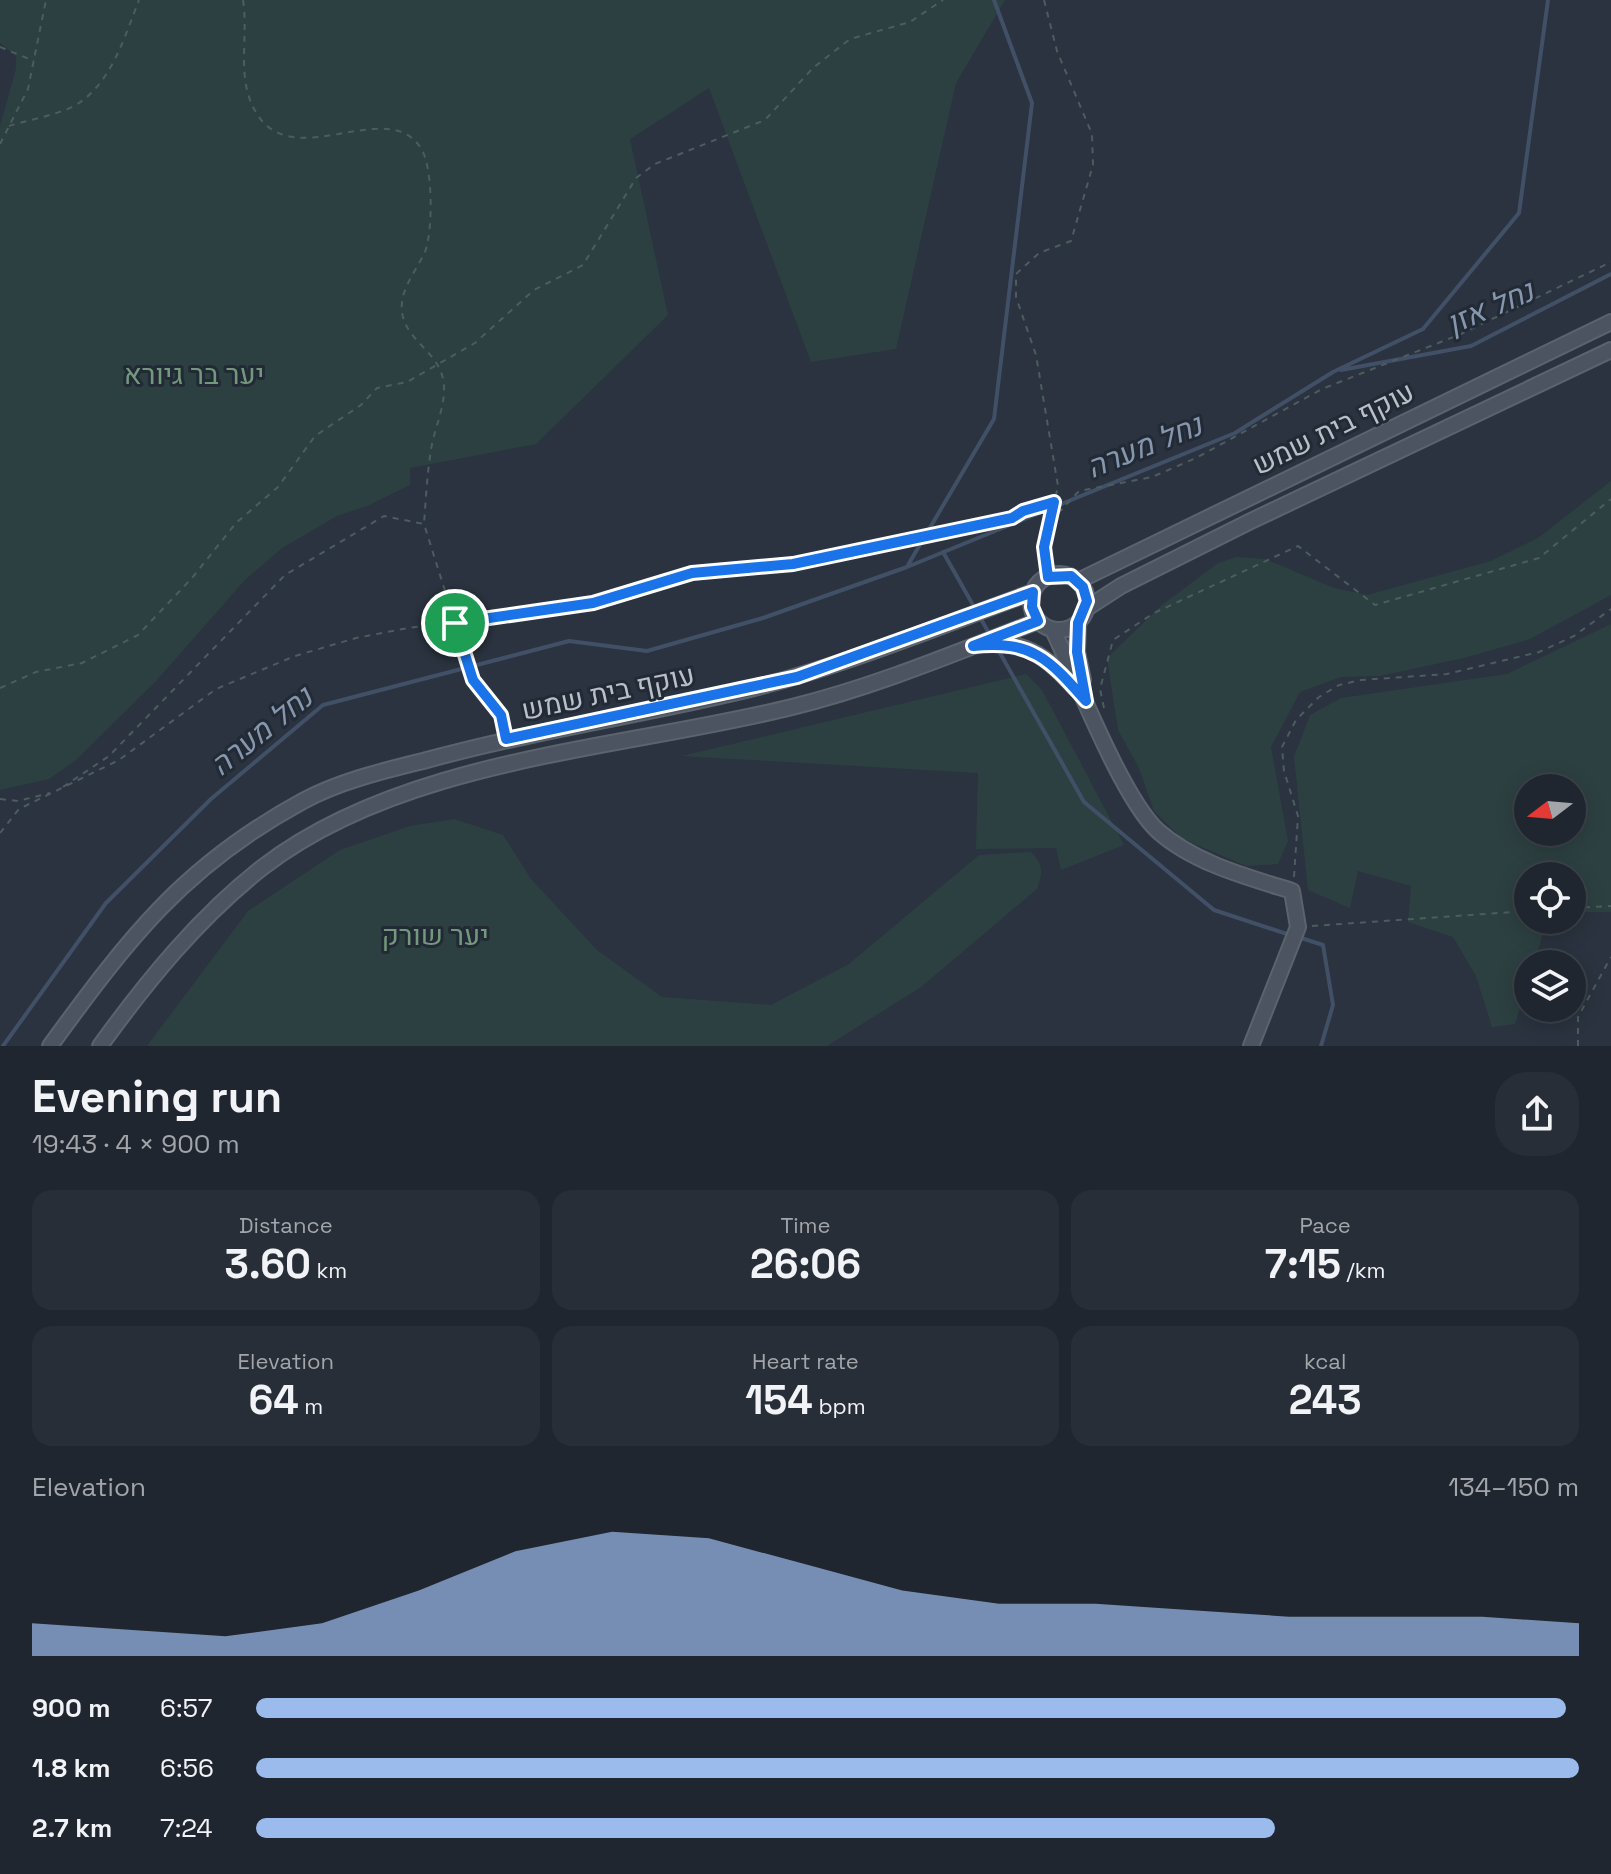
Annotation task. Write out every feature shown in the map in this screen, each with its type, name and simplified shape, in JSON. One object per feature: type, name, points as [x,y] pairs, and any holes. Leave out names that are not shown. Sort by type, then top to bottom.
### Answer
[{"type":"main road","name":"עוקף בית שמש","points":[[1078,581],[1611,322]]},
{"type":"main road","name":"עוקף בית שמש","points":[[1087,608],[1121,586],[1225,534],[1611,350]]},
{"type":"main road","points":[[1086,701],[1077,652],[1078,623],[1087,608],[1086,594],[1078,581],[1063,574],[1048,577],[1033,592],[1032,607],[1038,621],[1053,630],[1086,701],[1131,792],[1157,829],[1187,852],[1292,891],[1298,927],[1251,1046]]},
{"type":"main road","name":"עוקף בית שמש","points":[[50,1046],[121,949],[193,874],[251,832],[306,799],[365,776],[506,739],[797,677],[1033,592]]},
{"type":"main road","name":"עוקף בית שמש","points":[[100,1046],[136,996],[208,915],[264,866],[318,831],[363,809],[435,782],[792,707],[871,685],[1038,621]]},
{"type":"main road","points":[[1053,630],[1078,623]]},
{"type":"main road","points":[[973,646],[1021,645],[1057,667],[1086,701]]},
{"type":"path","points":[[0,144],[28,89],[46,0]]},
{"type":"path","points":[[9,126],[69,108],[84,99],[102,81],[139,0]]},
{"type":"path","points":[[243,0],[245,81],[249,98],[262,119],[281,134],[299,139],[370,129],[397,130],[410,137],[423,151],[429,177],[430,226],[426,249],[402,300],[404,322],[413,340],[437,365],[443,376],[445,393],[431,450],[424,524],[473,680],[501,715],[506,739]]},
{"type":"path","points":[[0,688],[36,672],[82,663],[138,635],[192,578],[236,523],[278,487],[315,436],[361,405],[377,388],[407,382],[475,343],[534,290],[583,265],[636,178],[655,164],[765,120],[813,68],[850,39],[910,22],[943,0]]},
{"type":"path","points":[[1044,0],[1057,51],[1092,134],[1093,165],[1071,241],[1039,253],[1016,274],[1016,297],[1036,355],[1050,423],[1058,486],[1044,547],[1048,577]]},
{"type":"path","points":[[0,47],[35,62]]},
{"type":"path","points":[[1049,523],[1079,491],[1127,484],[1167,471],[1322,389],[1461,334],[1611,262]]},
{"type":"path","points":[[1105,716],[1100,689],[1113,640],[1154,613],[1298,546],[1375,605],[1539,558],[1611,499]]},
{"type":"path","points":[[0,833],[19,809],[119,760],[216,689],[247,674],[356,638],[593,603],[692,573],[793,564],[1012,518],[1023,511],[1054,502]]},
{"type":"path","points":[[0,799],[18,801],[56,792],[109,756],[285,575],[384,516],[424,524]]},
{"type":"path","points":[[1292,891],[1298,816],[1284,771],[1282,747],[1296,720],[1319,697],[1339,685],[1361,680],[1447,674],[1539,652],[1574,636],[1611,609]]},
{"type":"path","points":[[1586,907],[1611,906]]},
{"type":"path","points":[[1298,927],[1514,912]]},
{"type":"path","points":[[1578,1046],[1578,1017],[1611,957]]},
{"type":"green space","name":"יער בר גיורא","points":[[0,0],[1005,0],[956,83],[896,349],[811,362],[709,88],[630,139],[668,315],[536,444],[410,468],[410,485],[367,506],[337,516],[282,548],[245,580],[156,681],[75,761],[49,779],[0,790],[0,126],[16,69],[16,56],[0,43]]},
{"type":"green space","points":[[1611,481],[1611,595],[1530,639],[1464,658],[1380,676],[1341,677],[1300,692],[1271,747],[1288,841],[1278,864],[1246,866],[1181,838],[1154,811],[1139,768],[1118,730],[1107,658],[1162,605],[1218,563],[1236,557],[1265,559],[1334,588],[1367,595],[1491,561],[1538,538]]},
{"type":"green space","points":[[1611,624],[1611,912],[1586,912],[1586,862],[1514,862],[1514,934],[1543,934],[1538,950],[1514,950],[1515,1024],[1492,1027],[1476,976],[1453,937],[1408,922],[1411,886],[1358,871],[1350,908],[1308,890],[1294,757],[1310,715],[1341,698],[1507,674]]},
{"type":"green space","points":[[1026,674],[1042,690],[1124,845],[1061,870],[1056,848],[976,849],[978,773],[682,756]]},
{"type":"green space","name":"יער שורק","points":[[454,819],[503,835],[531,879],[597,950],[662,997],[771,1005],[849,964],[979,855],[1031,852],[1040,865],[1041,874],[1037,889],[921,987],[827,1046],[147,1046],[248,911],[340,850],[410,826]]},
{"type":"waterway","points":[[908,565],[994,419],[1032,103],[994,0]]},
{"type":"waterway","name":"נחל מערה","points":[[3,1046],[106,903],[211,799],[323,705],[569,641],[647,651],[763,618],[907,567],[1235,433],[1333,372],[1423,329],[1519,213],[1548,0]]},
{"type":"waterway","name":"נחל אזן","points":[[1341,370],[1471,346],[1611,274]]},
{"type":"waterway","points":[[943,552],[990,635]]},
{"type":"waterway","points":[[996,646],[1084,802],[1214,910],[1290,935]]},
{"type":"waterway","points":[[1298,937],[1323,945],[1333,1005],[1321,1046]]},
{"type":"route","points":[[1054,502],[1044,547],[1048,577],[1054,574],[1071,576],[1086,594],[1087,608],[1078,623],[1077,652],[1086,701],[1057,667],[1021,645],[973,646],[1038,621],[1032,607],[1033,592],[797,677],[506,739],[501,715],[473,680],[455,623],[593,603],[652,588],[692,573],[793,564],[1012,518],[1023,511],[1054,502]]}]
